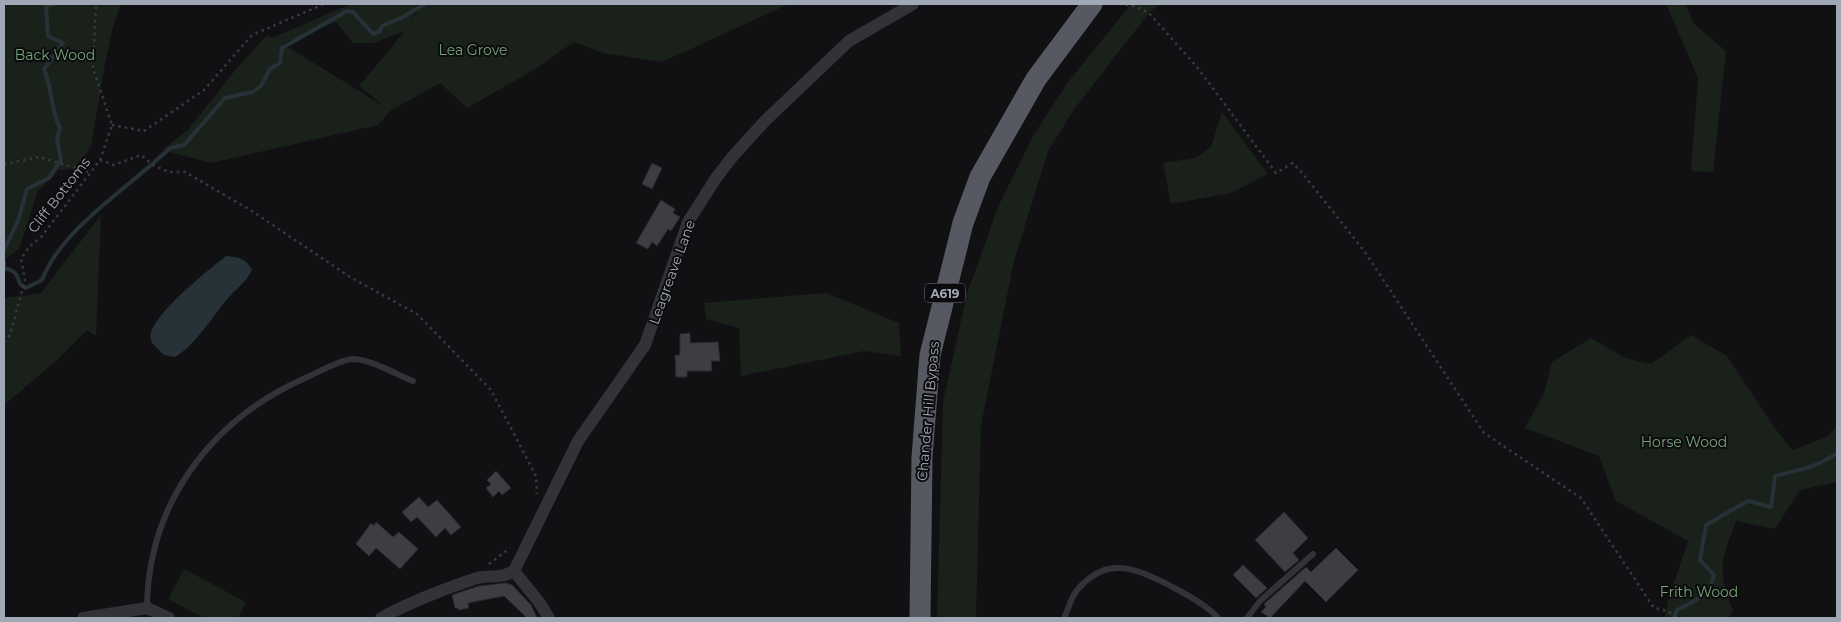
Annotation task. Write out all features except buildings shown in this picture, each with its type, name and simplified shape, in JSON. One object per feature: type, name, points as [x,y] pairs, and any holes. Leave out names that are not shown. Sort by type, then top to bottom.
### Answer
[{"type":"highway","name":"Chander Hill Bypass","points":[[920,618],[922,457],[930,356],[963,223],[980,177],[1036,79],[1092,4]]},
{"type":"street","name":"Leagreave Lane","points":[[514,571],[578,441],[645,345],[688,222],[716,178],[765,121],[849,41],[913,4]]},
{"type":"street","points":[[381,618],[409,603],[480,577],[502,577],[514,571],[539,602],[549,618]]},
{"type":"street","points":[[83,618],[147,608],[169,618]]},
{"type":"lane","points":[[147,608],[150,563],[162,527],[174,498],[192,466],[212,441],[278,390],[352,359],[368,363],[413,381]]},
{"type":"lane","points":[[1247,618],[1260,601],[1314,554]]},
{"type":"lane","points":[[1064,618],[1075,591],[1094,574],[1108,568],[1122,566],[1156,579],[1208,607],[1218,618]]},
{"type":"path","points":[[96,4],[93,68],[112,126],[144,131],[204,90],[252,35],[324,4]]},
{"type":"path","points":[[1119,4],[1135,6],[1149,13],[1197,68],[1276,173],[1293,163],[1303,174],[1365,252],[1483,432],[1581,498],[1654,608],[1668,611],[1677,618]]},
{"type":"path","name":"Cliff Bottoms","points":[[4,342],[10,335],[25,280],[21,260],[29,247],[42,236],[100,160],[112,126]]},
{"type":"path","points":[[100,160],[114,165],[141,155],[153,165],[169,172],[185,172],[252,211],[350,277],[417,314],[491,390],[536,476],[537,492],[534,500]]},
{"type":"path","points":[[4,164],[39,157],[90,173]]},
{"type":"path","points":[[492,561],[511,548]]},
{"type":"green space","name":"Back Wood","points":[[4,4],[121,4],[113,27],[104,69],[91,147],[73,169],[58,170],[38,191],[19,249],[4,260]]},
{"type":"green space","name":"Lea Grove","points":[[351,4],[419,4],[411,22],[422,4],[789,4],[662,62],[603,53],[574,42],[532,71],[467,108],[440,83],[390,111],[378,125],[211,163],[162,150],[188,130],[237,68],[267,35],[272,38]],"holes":[[[336,22],[353,43],[373,43],[405,31],[359,86],[385,107],[283,44]]]},
{"type":"green space","points":[[1131,4],[1159,4],[1149,13],[1075,108],[1048,151],[1014,261],[981,425],[976,618],[937,618],[943,402],[967,294],[998,207],[1033,136],[1068,82]]},
{"type":"green space","points":[[1666,4],[1686,4],[1694,24],[1726,51],[1713,172],[1691,171],[1698,78]]},
{"type":"green space","points":[[1222,112],[1268,174],[1231,193],[1171,204],[1163,163],[1195,158],[1211,147]]},
{"type":"green space","points":[[101,215],[96,336],[87,330],[55,362],[4,405],[4,298],[41,293]]},
{"type":"green space","points":[[826,293],[899,323],[901,356],[864,351],[741,376],[739,328],[706,319],[704,303]]},
{"type":"green space","name":"Horse Wood","points":[[1691,335],[1727,356],[1772,424],[1792,450],[1827,437],[1837,426],[1837,482],[1800,490],[1775,529],[1736,521],[1724,556],[1723,565],[1725,585],[1733,611],[1728,618],[1665,618],[1668,600],[1688,541],[1616,501],[1599,456],[1525,428],[1544,393],[1552,362],[1591,338],[1625,358],[1651,364]]},
{"type":"green space","points":[[184,569],[246,602],[238,618],[204,618],[168,599]]},
{"type":"shaded area","points":[[226,256],[244,261],[252,270],[250,274],[191,344],[175,357],[164,355],[151,340],[151,332],[156,322],[184,291]]},
{"type":"waterway","points":[[4,250],[18,221],[27,189],[49,178],[61,160],[57,139],[60,128],[44,69],[63,43],[48,36],[46,6],[54,4]]},
{"type":"waterway","points":[[4,268],[15,273],[20,284],[26,288],[42,280],[51,261],[65,243],[98,209],[170,148],[184,145],[225,98],[253,92],[261,86],[270,69],[280,63],[282,48],[347,11],[353,12],[373,34],[379,32],[382,26],[401,18],[425,4]]},
{"type":"waterway","points":[[4,261],[4,270]]},
{"type":"waterway","points":[[1674,618],[1677,610],[1695,601],[1705,593],[1712,582],[1714,575],[1700,560],[1706,525],[1748,501],[1771,507],[1775,476],[1815,465],[1837,453]]},
{"type":"park label","name":"Frith Wood","points":[[1699,592]]}]
